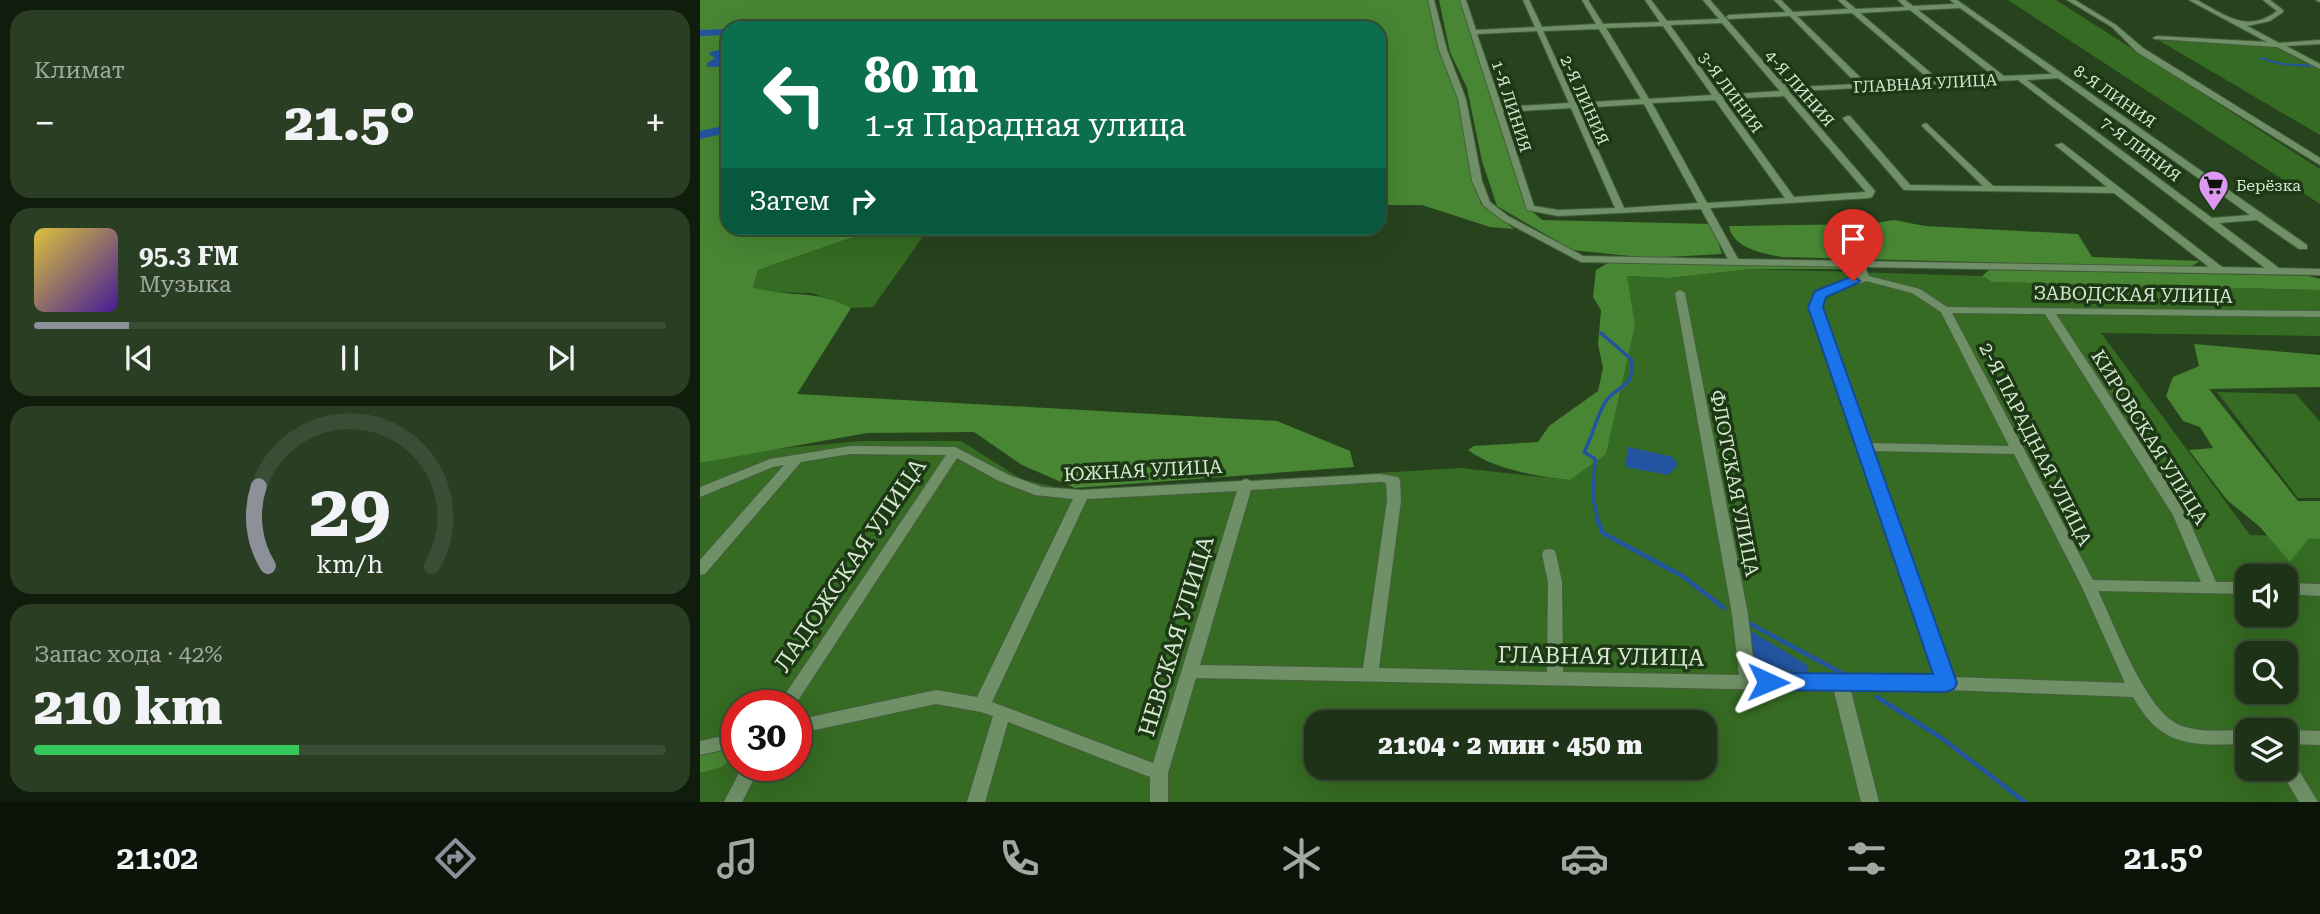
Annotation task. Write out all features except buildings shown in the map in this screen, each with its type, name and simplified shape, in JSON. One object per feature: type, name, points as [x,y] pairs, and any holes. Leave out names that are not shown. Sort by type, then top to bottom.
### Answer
[{"type":"street","points":[[1431,0],[1443,50],[1462,99],[1477,181],[1486,203],[1494,211],[1559,250],[1581,259],[2320,272]]},
{"type":"street","name":"1-Я ЛИНИЯ","points":[[1463,0],[1530,208],[1542,212],[1621,211]]},
{"type":"street","name":"2-Я ЛИНИЯ","points":[[1526,0],[1621,211]]},
{"type":"street","points":[[1585,0],[1647,102],[1734,261]]},
{"type":"street","name":"3-Я ЛИНИЯ","points":[[1648,0],[1792,201]]},
{"type":"street","name":"4-Я ЛИНИЯ","points":[[1706,0],[1789,91],[1870,191],[1869,195],[1792,201]]},
{"type":"street","points":[[1714,0],[1726,19]]},
{"type":"street","points":[[1777,0],[1864,86]]},
{"type":"street","points":[[1841,0],[1937,82]]},
{"type":"street","points":[[1901,0],[2003,79]]},
{"type":"street","name":"8-Я ЛИНИЯ","points":[[1953,0],[2303,247]]},
{"type":"street","points":[[2070,0],[2114,26],[2140,50],[2320,162]]},
{"type":"street","points":[[2192,0],[2320,67]]},
{"type":"street","points":[[2239,25],[2264,21],[2281,11],[2266,0]]},
{"type":"street","points":[[1473,32],[1962,6]]},
{"type":"street","points":[[2157,38],[2277,45],[2320,42]]},
{"type":"street","points":[[2297,55],[2320,58]]},
{"type":"street","name":"ГЛАВНАЯ УЛИЦА","points":[[1499,110],[2058,76]]},
{"type":"street","name":"7-Я ЛИНИЯ","points":[[2020,78],[2276,271]]},
{"type":"street","points":[[1847,118],[1907,188],[2115,190]]},
{"type":"street","points":[[1926,125],[1990,188]]},
{"type":"street","points":[[2059,145],[2219,270]]},
{"type":"street","points":[[1621,211],[1792,201]]},
{"type":"street","points":[[2209,221],[2259,217]]},
{"type":"street","points":[[1858,263],[1864,278],[1820,294],[1815,307],[1946,683]]},
{"type":"street","name":"2-Я ПАРАДНАЯ УЛИЦА","points":[[1864,278],[1916,291],[1945,310],[2088,584],[2139,690],[2161,723],[2173,731],[2196,736],[2235,737]]},
{"type":"street","name":"ФЛОТСКАЯ УЛИЦА","points":[[1680,293],[1740,614],[1748,682]]},
{"type":"street","name":"ЗАВОДСКАЯ УЛИЦА","points":[[1945,310],[2320,314]]},
{"type":"street","name":"КИРОВСКАЯ УЛИЦА","points":[[2048,311],[2180,514],[2211,587]]},
{"type":"street","points":[[1865,447],[2018,450]]},
{"type":"street","name":"ЮЖНАЯ УЛИЦА","points":[[700,492],[770,463],[798,456],[850,450],[932,449],[955,452],[1004,478],[1040,492],[1082,495],[1246,484],[1380,478],[1394,480],[1394,501],[1370,675]]},
{"type":"street","name":"ЛАДОЖСКАЯ УЛИЦА","points":[[796,690],[955,452]]},
{"type":"street","points":[[700,570],[798,456]]},
{"type":"street","name":"НЕВСКАЯ УЛИЦА","points":[[1159,802],[1159,773],[1246,484]]},
{"type":"street","points":[[982,705],[1082,495]]},
{"type":"street","points":[[1549,554],[1555,582],[1555,678]]},
{"type":"street","points":[[2088,584],[2235,588]]},
{"type":"street","points":[[2298,589],[2320,590]]},
{"type":"street","name":"ГЛАВНАЯ УЛИЦА","points":[[1189,671],[1841,684],[1946,683],[2139,690]]},
{"type":"street","points":[[1841,684],[1870,802]]},
{"type":"street","points":[[812,724],[936,697],[982,705],[1159,773]]},
{"type":"street","points":[[976,802],[1002,714]]},
{"type":"street","points":[[2298,737],[2320,738]]},
{"type":"street","points":[[700,748],[721,743]]},
{"type":"street","points":[[733,802],[744,781]]},
{"type":"street","points":[[2296,781],[2309,802]]},
{"type":"green space","points":[[700,0],[1428,0],[1452,76],[1481,204],[1514,229],[1490,227],[1422,205],[1386,205],[1386,21],[721,21],[721,235],[859,235],[758,270],[753,287],[778,293],[824,298],[851,308],[797,394],[1277,421],[1350,451],[1354,467],[1075,488],[1022,465],[974,432],[867,433],[700,463]]},
{"type":"green space","points":[[1439,0],[1460,0],[1526,206],[1542,220],[1712,224],[1722,254],[1649,258],[1572,250],[1497,206],[1482,161],[1467,88],[1450,52]]},
{"type":"green space","points":[[2008,0],[2056,0],[2320,169],[2320,204]]},
{"type":"green space","points":[[2158,40],[2272,46],[2320,70],[2320,135]]},
{"type":"green space","points":[[1894,220],[1925,226],[2078,234],[2092,257],[2200,261],[2192,266],[2176,267],[1783,257],[1758,252],[1742,245],[1731,234],[1729,226],[1868,224]]},
{"type":"green space","points":[[859,235],[924,235],[873,307],[851,308],[812,293],[768,292],[753,287],[758,270]]},
{"type":"green space","points":[[1608,263],[1820,265],[1845,266],[1849,269],[1751,269],[1669,278],[1627,276],[1635,325],[1606,454],[1570,480],[1503,467],[1468,450],[1474,446],[1538,442],[1549,426],[1598,391],[1603,368],[1598,344],[1601,310],[1593,297],[1596,270]]},
{"type":"green space","points":[[1751,269],[1982,276],[1992,282],[2320,290],[2320,336],[2101,333],[2250,535],[2320,537],[2320,802],[700,802],[700,463],[775,449],[862,441],[961,441],[1021,479],[1063,489],[1089,490],[1461,468],[1570,480],[1634,325],[1626,276],[1669,278]]},
{"type":"green space","points":[[1989,270],[2309,276],[2320,279],[2320,290],[1992,282],[1982,276]]},
{"type":"green space","points":[[2194,344],[2320,355],[2320,387],[2209,389],[2298,501],[2320,501],[2320,539],[2309,538],[2290,562],[2260,527],[2227,500],[2189,450],[2213,448],[2200,427],[2183,421],[2166,396],[2173,377],[2199,366]]},
{"type":"green space","points":[[2217,392],[2296,394],[2320,422],[2320,498],[2298,498]]},
{"type":"green space","points":[[721,749],[721,767],[700,773],[700,755]]},
{"type":"water","points":[[1628,447],[1673,457],[1678,465],[1668,475],[1625,467]]},
{"type":"water","points":[[1748,629],[1807,665],[1809,669],[1805,673],[1757,668]]},
{"type":"waterway","points":[[700,33],[721,32]]},
{"type":"waterway","points":[[721,53],[715,54],[721,57]]},
{"type":"waterway","points":[[2260,58],[2282,64],[2313,66]]},
{"type":"waterway","points":[[721,60],[711,65],[721,64]]},
{"type":"waterway","points":[[700,135],[721,130]]},
{"type":"waterway","points":[[1598,521],[1593,497],[1595,459],[1584,452],[1604,404],[1628,382],[1632,369],[1631,359],[1601,333]]},
{"type":"waterway","points":[[1597,519],[1603,533],[1684,577],[1724,608]]},
{"type":"waterway","points":[[1747,622],[1849,677]]},
{"type":"waterway","points":[[1877,697],[1943,739],[2025,802]]},
{"type":"place","name":"Берёзка","points":[[2213,212]]},
{"type":"route","points":[[1768,682],[1946,683],[1815,307],[1816,298],[1820,294],[1853,281]]}]
